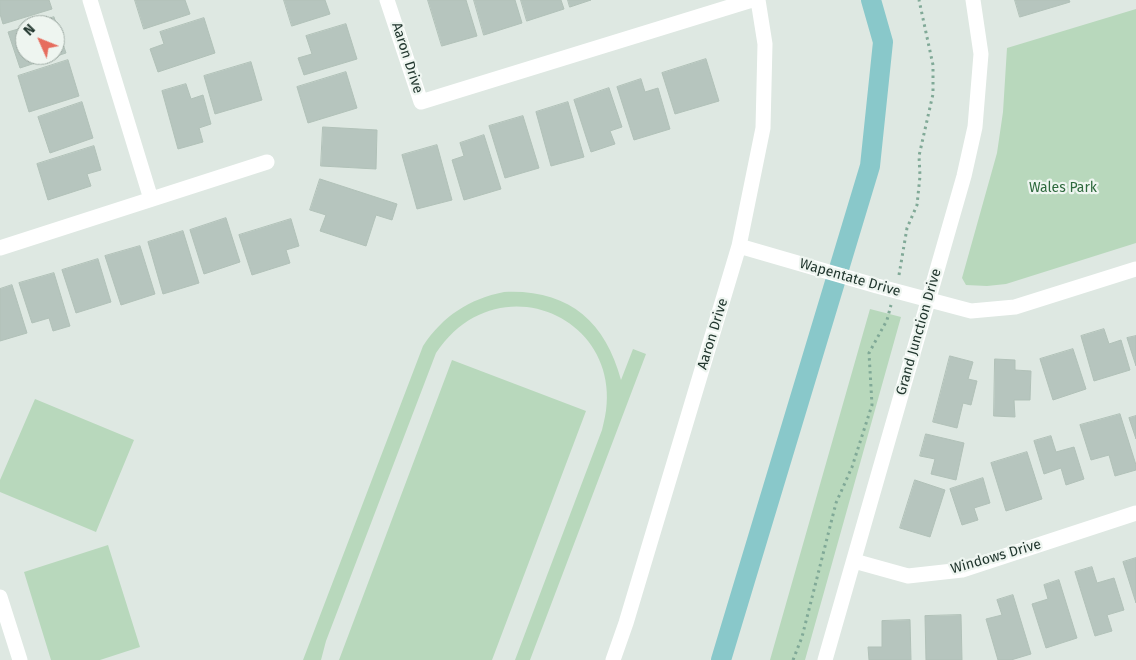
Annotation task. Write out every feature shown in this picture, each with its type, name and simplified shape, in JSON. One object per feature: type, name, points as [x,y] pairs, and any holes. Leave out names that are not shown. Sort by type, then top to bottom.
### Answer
[{"type":"street","points":[[90,0],[151,199]]},
{"type":"street","name":"Aaron Drive","points":[[387,0],[421,102],[752,0]]},
{"type":"street","name":"Aaron Drive","points":[[613,660],[626,624],[739,246],[763,128],[765,44],[758,0]]},
{"type":"street","name":"Grand Junction Drive","points":[[825,660],[964,176],[975,127],[981,54],[973,0]]},
{"type":"street","points":[[0,248],[267,162]]},
{"type":"street","name":"Wapentate Drive","points":[[739,246],[895,291],[972,310],[1015,307],[1136,269]]},
{"type":"street","name":"Windows Drive","points":[[854,561],[908,576],[962,570],[1136,513]]},
{"type":"street","points":[[0,597],[20,660]]},
{"type":"path","points":[[793,660],[802,637],[836,503],[852,467],[872,405],[869,353],[887,320],[901,267],[906,228],[917,205],[920,176],[919,156],[933,94],[933,65],[919,0]]},
{"type":"green space","name":"Wales Park","points":[[1136,9],[1136,243],[1006,284],[987,286],[966,285],[962,278],[997,153],[1003,112],[1007,48]]},
{"type":"green space","points":[[504,292],[526,292],[547,296],[580,312],[594,325],[605,341],[621,380],[633,349],[646,354],[530,660],[515,660],[602,430],[607,392],[599,359],[581,333],[555,315],[525,307],[493,310],[463,325],[436,353],[326,641],[321,660],[303,660],[423,346],[439,326],[458,310],[479,299]]},
{"type":"green space","points":[[870,309],[901,317],[805,660],[770,660]]},
{"type":"green space","points":[[452,360],[586,411],[492,660],[339,660]]},
{"type":"green space","points":[[35,399],[134,440],[96,532],[0,492],[0,480]]},
{"type":"green space","points":[[108,545],[140,647],[100,660],[51,660],[24,572]]},
{"type":"building","points":[[0,0],[49,0],[52,9],[32,15],[15,15],[15,20],[3,24],[0,14]]},
{"type":"building","points":[[135,0],[185,0],[190,14],[144,29]]},
{"type":"building","points":[[284,0],[325,0],[330,14],[292,26]]},
{"type":"building","points":[[428,0],[466,0],[477,36],[442,46]]},
{"type":"building","points":[[474,0],[515,0],[522,23],[484,35]]},
{"type":"building","points":[[521,0],[561,0],[564,9],[527,21]]},
{"type":"building","points":[[568,0],[591,0],[570,7]]},
{"type":"building","points":[[1015,0],[1069,0],[1070,2],[1020,17]]},
{"type":"building","points":[[204,18],[215,53],[158,72],[150,49],[164,44],[160,32]]},
{"type":"building","points":[[346,24],[357,59],[304,75],[298,58],[312,54],[306,36]]},
{"type":"building","points":[[15,30],[15,53],[8,32]]},
{"type":"building","points":[[706,59],[719,101],[675,114],[662,73]]},
{"type":"building","points":[[68,60],[79,96],[29,112],[18,76],[52,65],[65,65],[65,61]]},
{"type":"building","points":[[251,62],[262,100],[215,114],[204,76]]},
{"type":"building","points":[[346,72],[357,108],[308,123],[297,87]]},
{"type":"building","points":[[641,79],[645,92],[658,88],[670,129],[634,140],[617,87]]},
{"type":"building","points":[[186,84],[191,99],[203,95],[211,124],[199,128],[203,142],[178,149],[162,91]]},
{"type":"building","points":[[609,88],[622,127],[610,131],[615,144],[591,152],[574,100]]},
{"type":"building","points":[[82,102],[93,138],[50,153],[38,117]]},
{"type":"building","points":[[568,102],[584,157],[551,166],[536,112]]},
{"type":"building","points":[[523,116],[539,168],[505,178],[489,126]]},
{"type":"building","points":[[323,127],[377,130],[376,169],[321,166]]},
{"type":"building","points":[[484,135],[501,189],[464,200],[452,160],[464,156],[460,143]]},
{"type":"building","points":[[437,145],[452,200],[417,209],[402,155]]},
{"type":"building","points":[[94,146],[101,170],[87,174],[91,186],[48,200],[37,164]]},
{"type":"building","points":[[320,179],[397,204],[392,220],[376,215],[366,246],[320,231],[326,215],[310,210]]},
{"type":"building","points":[[226,218],[240,262],[204,274],[190,230]]},
{"type":"building","points":[[291,219],[299,246],[286,250],[290,263],[252,275],[239,235]]},
{"type":"building","points":[[183,231],[199,283],[163,294],[148,242]]},
{"type":"building","points":[[140,246],[155,294],[121,305],[105,256]]},
{"type":"building","points":[[98,259],[111,302],[76,313],[62,270]]},
{"type":"building","points":[[54,273],[70,326],[53,331],[49,318],[32,323],[19,283]]},
{"type":"building","points":[[12,285],[27,333],[0,341],[0,289]]},
{"type":"building","points":[[1104,329],[1109,344],[1121,340],[1130,370],[1094,381],[1081,336]]},
{"type":"building","points":[[1136,336],[1136,366],[1127,338]]},
{"type":"building","points":[[1073,349],[1086,389],[1053,400],[1040,359]]},
{"type":"building","points":[[950,356],[973,362],[968,379],[977,381],[971,405],[963,403],[957,428],[933,422]]},
{"type":"building","points":[[995,359],[1015,360],[1015,370],[1031,371],[1030,400],[1014,400],[1015,417],[994,416]]},
{"type":"building","points":[[1120,414],[1136,470],[1115,476],[1109,455],[1091,460],[1080,425]]},
{"type":"building","points":[[1136,416],[1136,439],[1129,418]]},
{"type":"building","points":[[926,434],[964,443],[956,480],[931,474],[935,459],[920,456]]},
{"type":"building","points":[[1051,436],[1056,452],[1074,447],[1084,479],[1066,485],[1061,468],[1044,474],[1034,441]]},
{"type":"building","points":[[1027,452],[1042,499],[1006,511],[991,463]]},
{"type":"building","points":[[983,478],[990,503],[974,508],[978,520],[962,525],[950,489]]},
{"type":"building","points":[[915,480],[945,490],[930,537],[900,528]]},
{"type":"building","points":[[1136,558],[1136,603],[1123,562]]},
{"type":"building","points":[[1092,567],[1097,583],[1114,578],[1124,610],[1107,615],[1112,631],[1095,636],[1075,572]]},
{"type":"building","points":[[1059,580],[1077,638],[1046,648],[1032,604],[1048,599],[1044,585]]},
{"type":"building","points":[[1013,595],[1031,654],[1011,660],[998,660],[986,619],[1002,615],[997,600]]},
{"type":"building","points":[[961,615],[962,660],[926,660],[925,616]]},
{"type":"building","points":[[910,620],[911,660],[869,660],[868,647],[882,647],[882,621]]},
{"type":"waterway","points":[[721,660],[870,166],[883,42],[871,0]]}]
